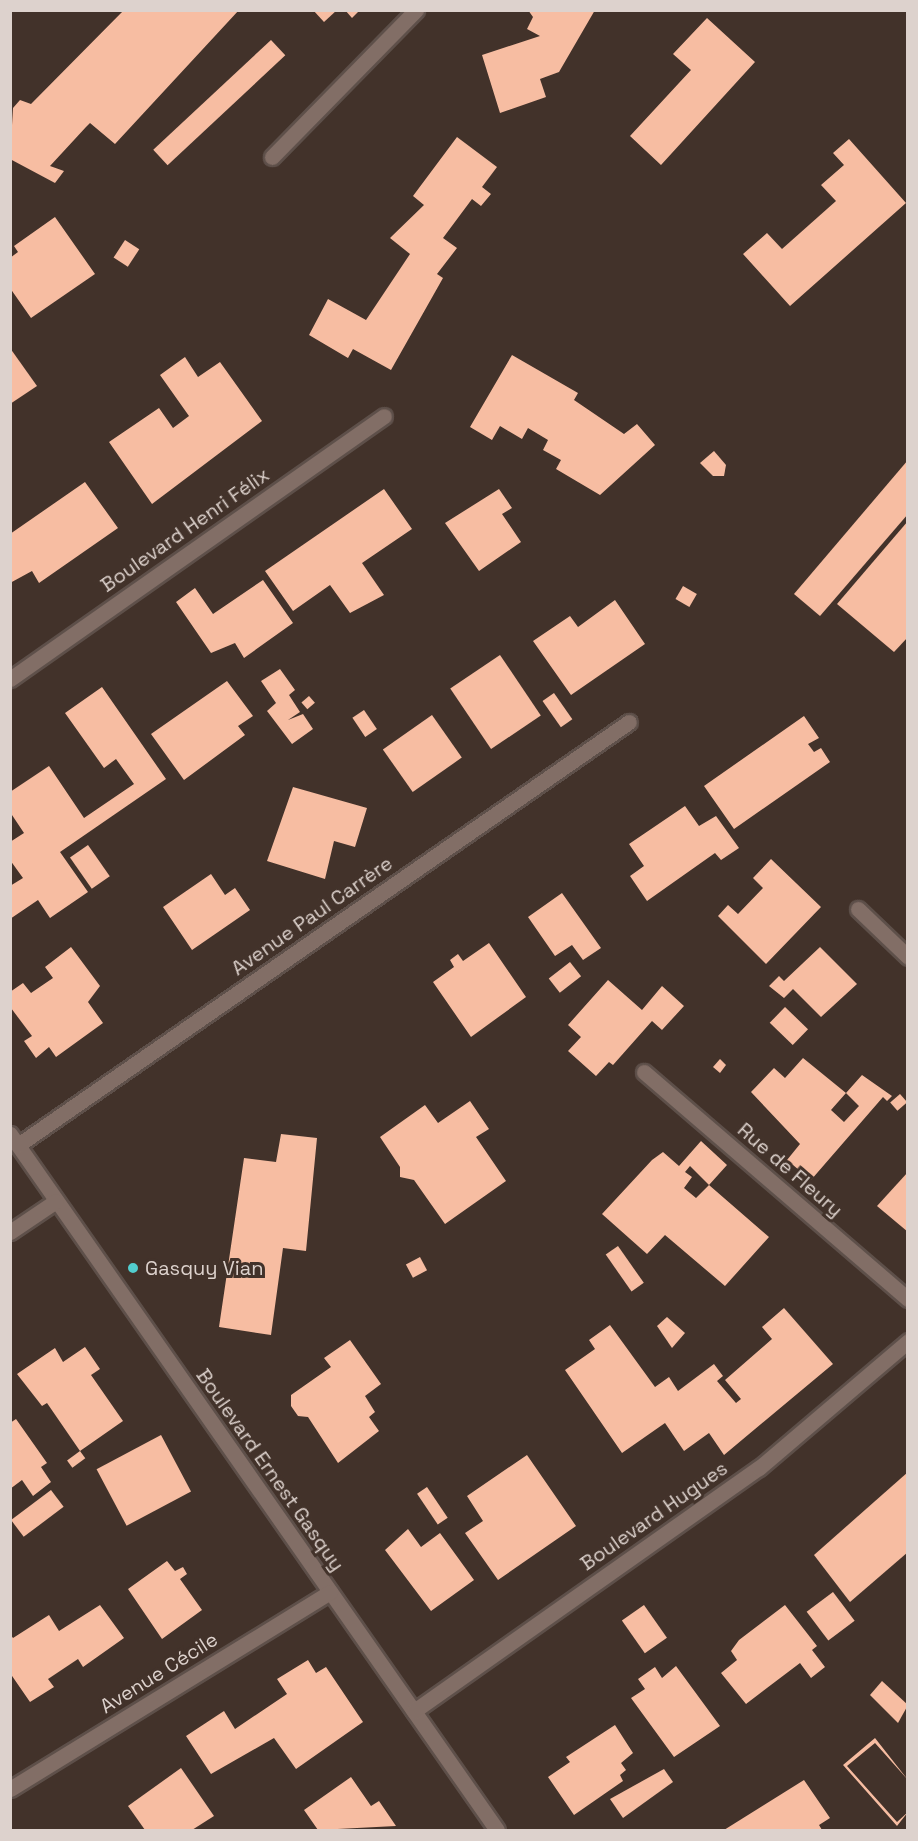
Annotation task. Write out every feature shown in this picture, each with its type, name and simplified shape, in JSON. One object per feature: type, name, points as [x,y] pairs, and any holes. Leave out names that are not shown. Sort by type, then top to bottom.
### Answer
[{"type":"street","points":[[272,157],[416,10]]},
{"type":"street","name":"Boulevard Henri Félix","points":[[10,679],[384,416]]},
{"type":"street","name":"Avenue Paul Carrère","points":[[14,1139],[629,722]]},
{"type":"street","points":[[858,909],[908,957]]},
{"type":"street","name":"Rue de Fleury","points":[[644,1072],[908,1299]]},
{"type":"street","name":"Boulevard Ernest Gasquy","points":[[14,1139],[497,1830]]},
{"type":"street","points":[[10,1232],[56,1201]]},
{"type":"street","name":"Boulevard Hugues","points":[[414,1711],[759,1468],[908,1341]]},
{"type":"street","name":"Avenue Cécile","points":[[10,1789],[330,1592]]},
{"type":"building","points":[[124,10],[239,10],[115,144],[90,123],[50,166],[64,171],[55,183],[10,159],[13,108],[20,100],[31,104]]},
{"type":"building","points":[[313,10],[337,10],[324,22]]},
{"type":"building","points":[[345,10],[360,10],[352,18]]},
{"type":"building","points":[[528,10],[595,10],[559,72],[540,79],[546,97],[500,113],[482,55],[540,36],[527,29],[533,17]]},
{"type":"building","points":[[707,18],[755,62],[661,165],[630,136],[691,70],[673,54]]},
{"type":"building","points":[[271,40],[285,55],[168,165],[153,150]]},
{"type":"building","points":[[457,137],[497,167],[482,187],[491,194],[481,206],[472,199],[443,238],[457,248],[437,274],[443,278],[391,370],[353,349],[348,358],[309,335],[328,299],[366,320],[410,254],[390,238],[424,205],[413,196]]},
{"type":"building","points":[[849,139],[906,203],[790,306],[743,254],[767,233],[782,249],[836,201],[821,185],[844,165],[833,153]]},
{"type":"building","points":[[55,217],[95,274],[31,318],[10,288],[10,258],[18,252],[14,246]]},
{"type":"building","points":[[125,240],[139,249],[128,267],[114,258]]},
{"type":"building","points":[[10,348],[37,386],[10,404]]},
{"type":"building","points":[[512,355],[578,393],[574,400],[624,434],[637,424],[655,445],[600,495],[556,469],[561,460],[543,450],[548,440],[528,428],[522,439],[500,426],[492,440],[470,427]]},
{"type":"building","points":[[185,357],[198,377],[220,362],[262,421],[152,504],[109,442],[159,408],[173,428],[189,416],[160,375]]},
{"type":"building","points":[[714,451],[726,465],[724,476],[713,476],[700,463]]},
{"type":"building","points":[[908,460],[908,514],[820,616],[794,594]]},
{"type":"building","points":[[85,482],[118,528],[39,583],[32,571],[10,583],[10,534]]},
{"type":"building","points":[[384,489],[412,529],[362,563],[384,595],[350,613],[330,585],[293,611],[265,571]]},
{"type":"building","points":[[499,489],[512,508],[502,514],[521,542],[479,571],[445,523]]},
{"type":"building","points":[[908,521],[908,637],[894,652],[837,604]]},
{"type":"building","points":[[263,580],[293,623],[244,658],[235,643],[211,653],[176,602],[195,588],[213,614]]},
{"type":"building","points":[[683,586],[697,594],[689,607],[676,599]]},
{"type":"building","points":[[615,600],[645,644],[571,695],[533,641],[570,616],[578,627]]},
{"type":"building","points":[[500,655],[541,716],[491,749],[450,689]]},
{"type":"building","points":[[280,669],[295,690],[289,695],[300,712],[288,720],[303,714],[313,729],[292,744],[267,711],[276,703],[261,681]]},
{"type":"building","points":[[227,681],[253,716],[238,726],[245,735],[184,780],[151,734]]},
{"type":"building","points":[[102,687],[166,779],[60,852],[88,892],[50,918],[38,900],[10,919],[10,886],[23,878],[10,860],[10,842],[24,833],[10,812],[10,792],[49,766],[84,818],[134,784],[116,759],[104,768],[65,713]]},
{"type":"building","points":[[554,693],[572,719],[561,727],[543,701]]},
{"type":"building","points":[[309,696],[315,703],[307,709],[301,703]]},
{"type":"building","points":[[364,710],[377,729],[365,737],[352,718]]},
{"type":"building","points":[[432,715],[462,758],[413,792],[383,749]]},
{"type":"building","points":[[804,716],[819,738],[808,744],[814,752],[821,748],[830,762],[734,829],[704,786]]},
{"type":"building","points":[[293,787],[367,808],[355,847],[334,841],[325,879],[267,861]]},
{"type":"building","points":[[685,806],[699,826],[716,816],[739,848],[721,860],[715,853],[647,901],[630,876],[644,866],[629,844]]},
{"type":"building","points":[[88,845],[110,876],[92,889],[70,858]]},
{"type":"building","points":[[771,859],[821,907],[766,964],[718,916],[728,905],[738,914],[763,888],[753,878]]},
{"type":"building","points":[[211,874],[225,895],[235,888],[250,910],[192,950],[163,907]]},
{"type":"building","points":[[562,893],[601,948],[583,960],[572,945],[555,956],[528,917]]},
{"type":"building","points":[[489,943],[526,997],[471,1037],[433,982],[454,967],[450,960],[458,954],[463,961]]},
{"type":"building","points":[[71,947],[100,986],[88,1002],[103,1023],[56,1057],[49,1047],[36,1058],[24,1041],[32,1036],[11,1008],[10,992],[23,983],[31,993],[53,978],[45,967]]},
{"type":"building","points":[[820,947],[857,984],[821,1017],[793,989],[784,998],[769,986],[779,976],[784,981]]},
{"type":"building","points":[[570,962],[581,976],[560,993],[549,979]]},
{"type":"building","points":[[608,980],[642,1010],[662,986],[684,1006],[662,1030],[652,1021],[613,1065],[609,1062],[596,1076],[568,1051],[581,1037],[568,1025]]},
{"type":"building","points":[[785,1007],[808,1029],[793,1045],[770,1023]]},
{"type":"building","points":[[803,1058],[846,1093],[862,1075],[892,1096],[887,1101],[883,1097],[811,1180],[787,1160],[800,1144],[751,1092],[774,1068],[785,1078]],"holes":[[[846,1093],[859,1106],[844,1122],[831,1110]]]},
{"type":"building","points":[[720,1059],[726,1065],[720,1073],[713,1067]]},
{"type":"building","points":[[900,1094],[907,1102],[897,1111],[890,1103]]},
{"type":"building","points":[[470,1101],[489,1129],[476,1137],[506,1181],[445,1224],[414,1180],[400,1177],[400,1167],[380,1137],[425,1105],[438,1123]]},
{"type":"building","points":[[281,1134],[317,1138],[306,1251],[283,1248],[271,1335],[219,1327],[244,1158],[276,1162]]},
{"type":"building","points":[[701,1141],[727,1165],[709,1185],[769,1237],[725,1286],[665,1235],[647,1254],[602,1214],[652,1160],[663,1152],[679,1166]],"holes":[[[690,1166],[709,1185],[696,1198],[684,1188],[692,1177],[685,1172]]]},
{"type":"building","points":[[908,1172],[908,1232],[877,1206]]},
{"type":"building","points":[[618,1246],[644,1283],[632,1291],[606,1255]]},
{"type":"building","points":[[420,1257],[427,1270],[413,1278],[406,1265]]},
{"type":"building","points":[[784,1308],[833,1364],[724,1455],[709,1433],[684,1451],[665,1423],[622,1453],[565,1370],[595,1349],[589,1340],[610,1325],[655,1387],[669,1377],[678,1391],[714,1364],[723,1376],[717,1381],[736,1403],[741,1399],[725,1380],[772,1339],[762,1327]]},
{"type":"building","points":[[667,1317],[685,1333],[672,1348],[657,1326]]},
{"type":"building","points":[[350,1340],[381,1384],[365,1396],[375,1412],[369,1417],[379,1431],[338,1463],[308,1417],[298,1416],[291,1406],[291,1395],[331,1367],[324,1358]]},
{"type":"building","points":[[85,1347],[100,1369],[91,1375],[123,1421],[80,1451],[47,1403],[42,1406],[17,1374],[55,1348],[63,1362]]},
{"type":"building","points":[[16,1419],[47,1463],[41,1467],[51,1482],[33,1496],[22,1480],[10,1489],[10,1423]]},
{"type":"building","points":[[161,1435],[191,1492],[127,1526],[97,1469]]},
{"type":"building","points":[[80,1451],[85,1458],[72,1468],[67,1460]]},
{"type":"building","points":[[527,1455],[576,1526],[498,1580],[465,1533],[483,1521],[467,1496]]},
{"type":"building","points":[[908,1472],[908,1552],[850,1602],[814,1555]]},
{"type":"building","points":[[427,1487],[448,1518],[438,1524],[417,1494]]},
{"type":"building","points":[[51,1490],[64,1507],[24,1537],[11,1520]]},
{"type":"building","points":[[408,1529],[421,1547],[440,1533],[474,1580],[431,1611],[385,1550]]},
{"type":"building","points":[[167,1561],[175,1571],[183,1567],[187,1574],[180,1579],[202,1610],[162,1639],[128,1589]]},
{"type":"building","points":[[833,1592],[855,1621],[828,1641],[807,1612]]},
{"type":"building","points":[[100,1605],[124,1638],[83,1667],[78,1659],[48,1679],[54,1687],[30,1702],[10,1673],[10,1634],[13,1638],[49,1615],[59,1631]]},
{"type":"building","points":[[644,1605],[667,1638],[645,1653],[622,1620]]},
{"type":"building","points":[[785,1605],[817,1646],[812,1650],[825,1667],[811,1678],[800,1663],[746,1704],[721,1673],[737,1660],[731,1651],[739,1640]]},
{"type":"building","points":[[308,1660],[316,1673],[326,1667],[363,1722],[296,1769],[274,1738],[211,1774],[186,1736],[224,1711],[235,1729],[287,1694],[277,1679]]},
{"type":"building","points":[[676,1666],[720,1726],[674,1757],[631,1698],[645,1689],[638,1679],[655,1667],[662,1678]]},
{"type":"building","points":[[882,1681],[908,1705],[898,1723],[870,1695]]},
{"type":"building","points":[[615,1725],[633,1753],[621,1763],[626,1770],[620,1775],[623,1781],[574,1815],[548,1777],[570,1762],[566,1757]]},
{"type":"building","points":[[875,1738],[908,1780],[875,1743],[847,1766],[897,1822],[908,1812],[897,1826],[843,1765]]},
{"type":"building","points":[[181,1768],[214,1816],[192,1830],[145,1830],[128,1806]]},
{"type":"building","points":[[664,1769],[673,1782],[623,1818],[610,1799]]},
{"type":"building","points":[[351,1777],[371,1806],[379,1801],[396,1826],[318,1830],[304,1810]]},
{"type":"building","points":[[804,1780],[830,1818],[819,1825],[822,1830],[724,1830]]},
{"type":"place","name":"Gasquy Vian","points":[[133,1268]]}]
